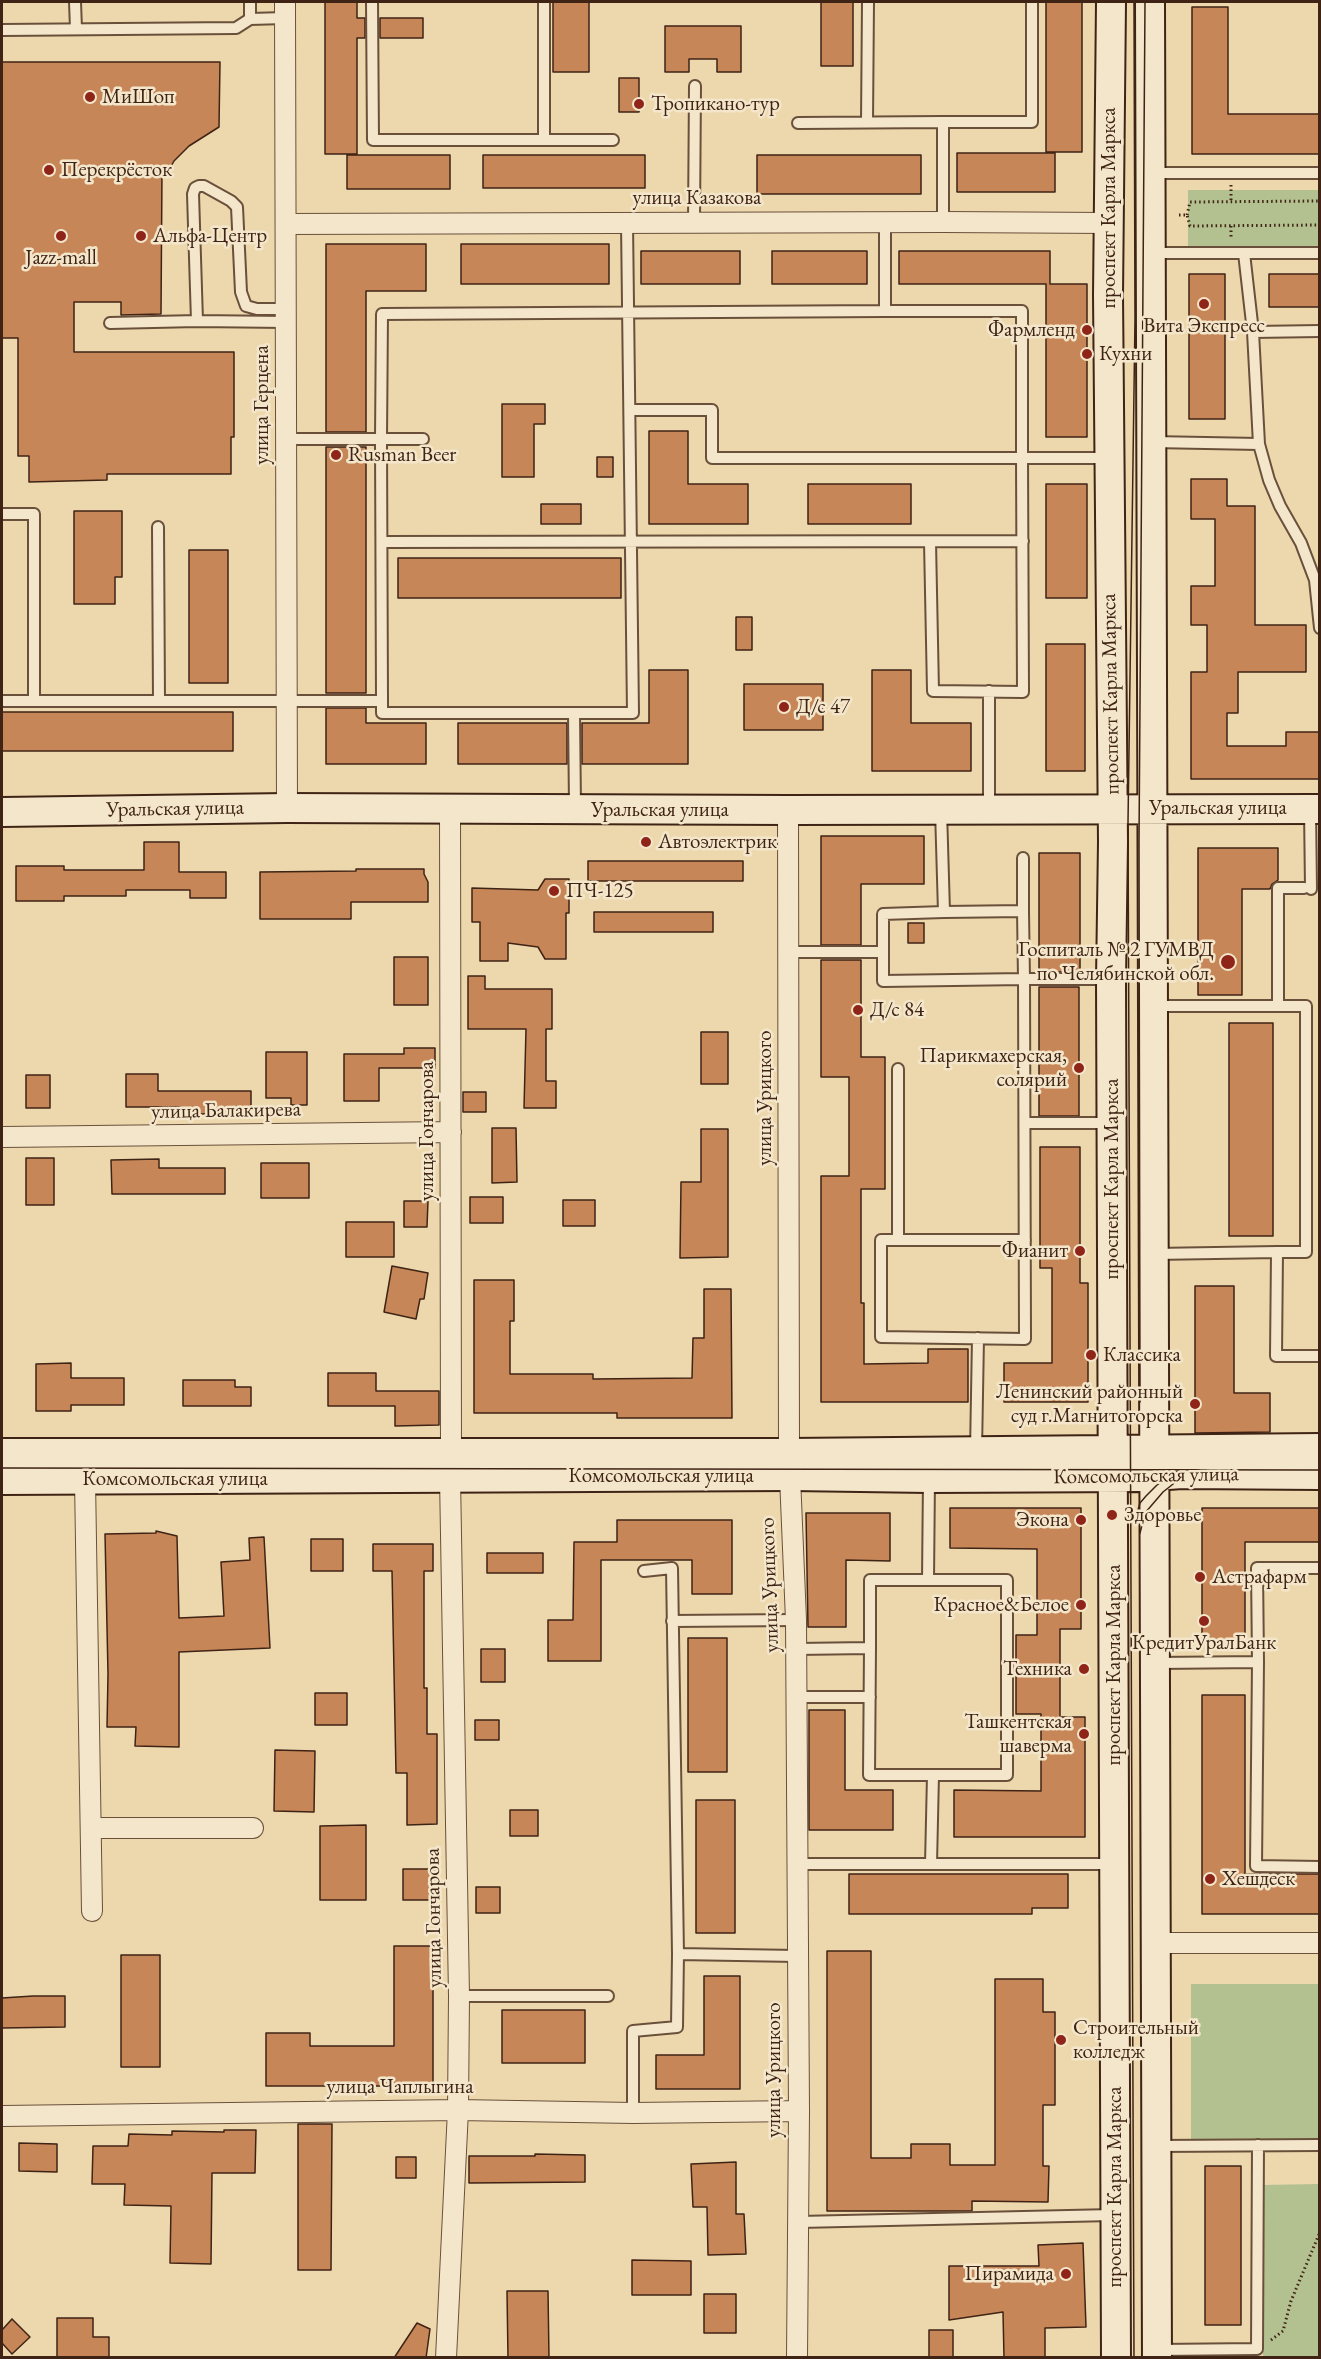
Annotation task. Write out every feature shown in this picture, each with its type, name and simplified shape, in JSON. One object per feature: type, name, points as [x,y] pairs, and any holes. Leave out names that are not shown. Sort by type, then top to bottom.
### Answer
[{"type":"main road","name":"проспект Карла Маркса","points":[[1111,2],[1108,223],[1112,808],[1116,2358]]},
{"type":"main road","name":"проспект Карла Маркса","points":[[1150,2],[1157,2354]]},
{"type":"main road","name":"Уральская улица","points":[[2,812],[287,808],[1315,809]]},
{"type":"main road","name":"Комсомольская улица","points":[[790,1464],[929,1478],[1112,1464],[1154,1464],[1320,1448]]},
{"type":"main road","name":"Комсомольская улица","points":[[2,1453],[451,1465],[790,1464],[976,1452],[1112,1464]]},
{"type":"main road","name":"Комсомольская улица","points":[[1154,1464],[1182,1474],[1320,1475]]},
{"type":"main road","name":"Комсомольская улица","points":[[2,1480],[85,1480],[451,1465]]},
{"type":"street","name":"улица Герцена","points":[[285,10],[287,808]]},
{"type":"street","name":"улица Казакова","points":[[286,224],[1108,223]]},
{"type":"street","name":"улица Гончарова","points":[[446,2358],[458,2110],[459,1996],[451,1465],[450,809]]},
{"type":"street","name":"улица Урицкого","points":[[788,810],[790,1464],[796,1620],[799,2111],[797,2358]]},
{"type":"street","name":"улица Балакирева","points":[[2,1137],[451,1132]]},
{"type":"street","points":[[85,1480],[92,1911]]},
{"type":"street","points":[[91,1828],[253,1828]]},
{"type":"street","points":[[1156,1943],[1320,1943]]},
{"type":"street","name":"улица Чаплыгина","points":[[2,2116],[458,2110],[633,2113],[799,2111]]},
{"type":"lane","points":[[75,2],[76,29]]},
{"type":"lane","points":[[250,2],[250,19]]},
{"type":"lane","points":[[372,2],[373,140],[613,140]]},
{"type":"lane","points":[[544,2],[544,140]]},
{"type":"lane","points":[[867,122],[868,2]]},
{"type":"lane","points":[[798,123],[1032,122],[1032,2]]},
{"type":"lane","points":[[2,30],[236,28],[250,19],[285,10]]},
{"type":"lane","points":[[694,222],[695,86]]},
{"type":"lane","points":[[943,122],[943,222]]},
{"type":"lane","points":[[1151,173],[1320,173]]},
{"type":"lane","points":[[197,321],[193,194],[195,188],[204,186],[231,201],[237,207],[241,292],[246,306],[244,321]]},
{"type":"lane","points":[[885,222],[885,311]]},
{"type":"lane","points":[[627,223],[627,311],[632,541],[633,713],[382,713],[382,314],[627,311],[1022,311],[1023,692],[933,691],[930,542]]},
{"type":"lane","points":[[1151,253],[1320,253]]},
{"type":"lane","points":[[1244,254],[1252,332],[1259,444],[1269,480],[1280,506],[1301,543],[1315,580],[1320,628]]},
{"type":"lane","points":[[246,306],[286,315]]},
{"type":"lane","points":[[110,323],[244,321],[286,315]]},
{"type":"lane","points":[[1252,332],[1320,331]]},
{"type":"lane","points":[[630,410],[712,410],[712,458],[1109,458]]},
{"type":"lane","points":[[286,439],[423,439]]},
{"type":"lane","points":[[1152,442],[1259,444]]},
{"type":"lane","points":[[2,514],[34,514],[34,701]]},
{"type":"lane","points":[[158,527],[159,701]]},
{"type":"lane","points":[[382,542],[1023,541]]},
{"type":"lane","points":[[989,691],[990,809]]},
{"type":"lane","points":[[4,701],[382,701]]},
{"type":"lane","points":[[574,713],[575,810]]},
{"type":"lane","points":[[1278,1006],[1278,888],[1307,889],[1315,809]]},
{"type":"lane","points":[[941,810],[944,912]]},
{"type":"lane","points":[[1023,858],[1025,1123],[1025,1240],[1025,1339],[881,1337],[880,1240],[1025,1240]]},
{"type":"lane","points":[[1023,911],[883,914],[883,981],[1111,979]]},
{"type":"lane","points":[[789,952],[883,952]]},
{"type":"lane","points":[[1154,1006],[1306,1006],[1306,1252],[1154,1254]]},
{"type":"lane","points":[[898,1069],[898,1240]]},
{"type":"lane","points":[[1025,1123],[1112,1123]]},
{"type":"lane","points":[[1277,1252],[1276,1356],[1320,1356]]},
{"type":"lane","points":[[976,1452],[978,1338]]},
{"type":"lane","points":[[928,1580],[929,1478]]},
{"type":"lane","points":[[633,2113],[633,2031],[677,2027],[672,1568],[644,1571]]},
{"type":"lane","points":[[1320,1568],[1257,1568],[1256,1866],[1320,1867]]},
{"type":"lane","points":[[870,1580],[1008,1580],[1008,1775],[869,1775],[870,1648],[870,1580]]},
{"type":"lane","points":[[672,1622],[796,1620]]},
{"type":"lane","points":[[796,1649],[870,1648]]},
{"type":"lane","points":[[1155,1662],[1258,1662]]},
{"type":"lane","points":[[796,1697],[870,1697]]},
{"type":"lane","points":[[931,1864],[933,1775]]},
{"type":"lane","points":[[796,1864],[1114,1864]]},
{"type":"lane","points":[[678,1954],[797,1956]]},
{"type":"lane","points":[[459,1996],[608,1996]]},
{"type":"lane","points":[[1157,2354],[1257,2349],[1258,2145]]},
{"type":"lane","points":[[1156,2146],[1320,2145]]},
{"type":"lane","points":[[799,2222],[1115,2215]]},
{"type":"path","points":[[1320,201],[1190,202],[1186,215],[1190,226],[1320,225]]},
{"type":"path","points":[[1179,215],[1186,215]]},
{"type":"path","points":[[1257,2349],[1283,2331],[1291,2301],[1320,2232]]},
{"type":"green space","points":[[1188,190],[1319,190],[1319,260],[1188,260]]},
{"type":"green space","points":[[1191,1984],[1319,1984],[1319,2142],[1191,2142]]},
{"type":"green space","points":[[1319,2184],[1319,2357],[1263,2356],[1261,2185]]},
{"type":"building","points":[[325,2],[357,2],[357,18],[365,18],[365,38],[357,38],[357,154],[325,154]]},
{"type":"building","points":[[553,2],[589,2],[589,72],[553,72]]},
{"type":"building","points":[[821,2],[853,2],[853,66],[821,66]]},
{"type":"building","points":[[1046,2],[1082,2],[1082,152],[1046,152]]},
{"type":"building","points":[[1192,7],[1228,7],[1228,114],[1320,114],[1320,154],[1192,154]]},
{"type":"building","points":[[380,18],[423,18],[423,38],[380,38]]},
{"type":"building","points":[[665,26],[741,26],[741,72],[717,72],[717,59],[689,59],[689,72],[665,72]]},
{"type":"building","points":[[2,62],[220,62],[219,127],[189,146],[174,161],[169,170],[162,171],[161,314],[121,315],[121,302],[74,302],[74,352],[234,352],[234,437],[231,437],[231,474],[107,474],[107,480],[29,482],[29,456],[18,456],[18,338],[2,338]]},
{"type":"building","points":[[619,78],[639,78],[639,112],[619,112]]},
{"type":"building","points":[[957,153],[1055,153],[1055,192],[957,192]]},
{"type":"building","points":[[347,155],[450,155],[450,189],[347,189]]},
{"type":"building","points":[[483,155],[645,155],[645,188],[483,188]]},
{"type":"building","points":[[757,155],[921,155],[921,194],[757,194]]},
{"type":"building","points":[[326,244],[426,244],[426,291],[366,291],[366,432],[326,432]]},
{"type":"building","points":[[461,244],[609,244],[609,284],[461,284]]},
{"type":"building","points":[[641,251],[740,251],[740,284],[641,284]]},
{"type":"building","points":[[772,251],[867,251],[867,284],[772,284]]},
{"type":"building","points":[[899,251],[1050,251],[1050,284],[1087,284],[1087,437],[1046,437],[1046,284],[899,284]]},
{"type":"building","points":[[1189,274],[1225,274],[1225,419],[1189,419]]},
{"type":"building","points":[[1269,274],[1320,274],[1320,307],[1269,307]]},
{"type":"building","points":[[502,404],[545,404],[545,424],[534,424],[534,477],[502,477]]},
{"type":"building","points":[[649,431],[688,431],[688,484],[748,484],[748,524],[649,524]]},
{"type":"building","points":[[326,447],[366,447],[366,693],[326,693]]},
{"type":"building","points":[[597,457],[613,457],[613,477],[597,477]]},
{"type":"building","points":[[1191,479],[1227,479],[1227,506],[1255,506],[1255,625],[1306,625],[1306,672],[1238,672],[1238,713],[1227,713],[1227,746],[1286,746],[1286,732],[1320,732],[1320,779],[1191,779],[1191,672],[1207,672],[1207,625],[1191,625],[1191,586],[1215,586],[1215,519],[1191,519]]},
{"type":"building","points":[[808,484],[911,484],[911,524],[808,524]]},
{"type":"building","points":[[1046,484],[1087,484],[1087,598],[1046,598]]},
{"type":"building","points":[[541,504],[581,504],[581,524],[541,524]]},
{"type":"building","points":[[74,511],[122,511],[122,577],[115,577],[115,604],[74,604]]},
{"type":"building","points":[[189,550],[228,550],[228,683],[189,683]]},
{"type":"building","points":[[398,558],[621,558],[621,598],[398,598]]},
{"type":"building","points":[[736,617],[752,617],[752,650],[736,650]]},
{"type":"building","points":[[1046,644],[1085,644],[1085,771],[1046,771]]},
{"type":"building","points":[[649,670],[688,670],[688,764],[582,764],[582,723],[649,723]]},
{"type":"building","points":[[872,670],[911,670],[911,723],[971,723],[971,771],[872,771]]},
{"type":"building","name":"Д/с 47","points":[[744,684],[823,684],[823,730],[744,730]]},
{"type":"building","points":[[326,708],[366,708],[366,723],[426,723],[426,764],[326,764]]},
{"type":"building","points":[[2,712],[233,712],[233,751],[2,751]]},
{"type":"building","points":[[458,723],[567,723],[567,764],[458,764]]},
{"type":"building","points":[[821,836],[924,836],[924,884],[861,884],[861,945],[821,945]]},
{"type":"building","points":[[144,842],[179,842],[179,872],[226,872],[226,898],[190,898],[190,890],[126,890],[126,896],[64,896],[64,901],[16,901],[16,866],[64,866],[64,870],[144,870]]},
{"type":"building","points":[[1198,848],[1278,848],[1278,880],[1272,884],[1270,889],[1242,889],[1242,995],[1198,995]]},
{"type":"building","points":[[1039,853],[1080,853],[1080,972],[1039,972]]},
{"type":"building","points":[[588,861],[743,861],[743,881],[588,881]]},
{"type":"building","points":[[356,869],[424,869],[428,882],[428,902],[351,902],[351,919],[260,919],[260,872],[356,871]]},
{"type":"building","points":[[545,879],[569,879],[566,959],[545,959],[538,947],[508,943],[508,961],[480,961],[480,922],[472,922],[472,888],[538,890]]},
{"type":"building","points":[[594,912],[713,912],[713,932],[594,932]]},
{"type":"building","points":[[908,923],[924,923],[924,943],[908,943]]},
{"type":"building","points":[[394,957],[428,957],[428,1005],[394,1005]]},
{"type":"building","points":[[821,960],[861,960],[861,1057],[885,1057],[885,1189],[861,1189],[861,1303],[864,1303],[864,1364],[928,1363],[928,1349],[968,1349],[968,1402],[821,1402],[821,1176],[849,1176],[849,1077],[821,1077]]},
{"type":"building","points":[[468,976],[485,976],[485,989],[552,989],[552,1029],[546,1029],[546,1081],[556,1081],[556,1108],[524,1108],[526,1029],[468,1029]]},
{"type":"building","points":[[1039,987],[1079,987],[1079,1116],[1039,1116]]},
{"type":"building","points":[[1229,1023],[1273,1023],[1273,1236],[1229,1236]]},
{"type":"building","points":[[701,1032],[728,1032],[728,1084],[701,1084]]},
{"type":"building","points":[[404,1048],[435,1048],[435,1068],[379,1068],[379,1101],[344,1101],[344,1054],[404,1054]]},
{"type":"building","points":[[266,1052],[307,1052],[307,1105],[291,1105],[291,1098],[266,1098]]},
{"type":"building","points":[[126,1074],[158,1074],[158,1091],[251,1091],[251,1114],[180,1114],[180,1107],[126,1107]]},
{"type":"building","points":[[26,1075],[50,1075],[50,1108],[26,1108]]},
{"type":"building","points":[[463,1092],[486,1092],[486,1112],[463,1112]]},
{"type":"building","points":[[492,1128],[516,1128],[517,1182],[492,1183]]},
{"type":"building","points":[[701,1129],[728,1129],[728,1257],[680,1258],[681,1182],[701,1182]]},
{"type":"building","points":[[1040,1147],[1080,1147],[1080,1283],[1088,1283],[1088,1402],[1004,1402],[1004,1363],[1052,1363],[1052,1268],[1040,1268]]},
{"type":"building","points":[[26,1158],[54,1158],[54,1205],[26,1205]]},
{"type":"building","points":[[159,1159],[159,1168],[225,1168],[225,1194],[112,1194],[111,1160]]},
{"type":"building","points":[[261,1163],[309,1163],[309,1198],[261,1198]]},
{"type":"building","points":[[470,1197],[503,1197],[503,1223],[470,1223]]},
{"type":"building","points":[[563,1200],[595,1200],[595,1226],[563,1226]]},
{"type":"building","points":[[404,1201],[428,1201],[427,1227],[404,1227]]},
{"type":"building","points":[[346,1222],[394,1222],[394,1257],[346,1257]]},
{"type":"building","points":[[392,1266],[428,1273],[424,1299],[420,1299],[416,1319],[384,1312]]},
{"type":"building","points":[[474,1280],[514,1280],[514,1321],[510,1321],[510,1374],[593,1374],[593,1379],[692,1378],[693,1338],[704,1338],[704,1289],[731,1289],[732,1418],[617,1418],[617,1413],[474,1413]]},
{"type":"building","points":[[1195,1286],[1234,1286],[1234,1393],[1270,1393],[1270,1432],[1195,1433]]},
{"type":"building","points":[[71,1363],[71,1378],[124,1378],[124,1405],[71,1405],[71,1411],[36,1411],[36,1364]]},
{"type":"building","points":[[328,1373],[376,1373],[376,1391],[439,1391],[439,1425],[395,1426],[395,1406],[328,1406]]},
{"type":"building","points":[[183,1380],[235,1380],[235,1387],[251,1387],[251,1406],[183,1406]]},
{"type":"building","points":[[950,1508],[1081,1508],[1081,1629],[1060,1629],[1060,1717],[1085,1717],[1085,1837],[954,1837],[954,1790],[1041,1791],[1041,1714],[1016,1714],[1016,1635],[1037,1635],[1037,1549],[950,1548]]},
{"type":"building","points":[[1202,1508],[1320,1508],[1320,1542],[1245,1542],[1245,1641],[1202,1641]]},
{"type":"building","points":[[806,1513],[890,1513],[890,1561],[846,1560],[846,1627],[808,1627]]},
{"type":"building","points":[[617,1520],[732,1520],[732,1594],[692,1594],[692,1560],[601,1560],[601,1661],[548,1661],[548,1620],[573,1620],[574,1542],[617,1542]]},
{"type":"building","points":[[156,1531],[177,1536],[179,1618],[224,1616],[221,1562],[250,1560],[249,1538],[264,1537],[270,1648],[179,1652],[179,1747],[135,1746],[136,1727],[107,1727],[105,1534],[156,1533]]},
{"type":"building","points":[[311,1539],[343,1539],[343,1571],[311,1571]]},
{"type":"building","points":[[373,1544],[433,1544],[433,1571],[424,1571],[424,1688],[427,1688],[427,1734],[437,1734],[437,1824],[407,1825],[407,1773],[396,1773],[392,1571],[373,1571]]},
{"type":"building","points":[[487,1553],[543,1553],[543,1573],[487,1573]]},
{"type":"building","points":[[688,1638],[727,1638],[727,1772],[688,1772]]},
{"type":"building","points":[[481,1649],[505,1649],[505,1682],[481,1682]]},
{"type":"building","points":[[315,1693],[347,1693],[347,1725],[315,1725]]},
{"type":"building","points":[[1202,1695],[1245,1695],[1245,1874],[1320,1874],[1320,1914],[1202,1914]]},
{"type":"building","points":[[809,1710],[845,1710],[845,1790],[893,1790],[893,1830],[809,1830]]},
{"type":"building","points":[[475,1720],[499,1720],[499,1740],[475,1740]]},
{"type":"building","points":[[275,1750],[315,1751],[314,1812],[274,1811]]},
{"type":"building","points":[[696,1800],[735,1800],[735,1933],[696,1933]]},
{"type":"building","points":[[510,1810],[538,1810],[538,1836],[510,1836]]},
{"type":"building","points":[[366,1825],[366,1900],[320,1900],[320,1826]]},
{"type":"building","points":[[403,1869],[435,1869],[435,1900],[403,1900]]},
{"type":"building","points":[[849,1874],[1068,1874],[1068,1908],[1032,1908],[1032,1914],[849,1914]]},
{"type":"building","points":[[476,1887],[500,1887],[500,1913],[476,1913]]},
{"type":"building","points":[[394,1946],[433,1946],[433,2086],[266,2086],[266,2033],[310,2033],[310,2046],[394,2046]]},
{"type":"building","points":[[827,1951],[871,1951],[871,2158],[911,2158],[911,2144],[950,2144],[950,2165],[995,2165],[995,1979],[1043,1979],[1043,2012],[1055,2012],[1055,2105],[1043,2105],[1043,2166],[1049,2166],[1048,2202],[972,2201],[972,2211],[827,2211]]},
{"type":"building","points":[[121,1955],[160,1955],[160,2067],[121,2067]]},
{"type":"building","points":[[704,1976],[740,1976],[740,2089],[656,2089],[656,2055],[704,2055]]},
{"type":"building","points":[[65,1996],[65,2027],[2,2028],[2,1998]]},
{"type":"building","points":[[502,2010],[585,2010],[585,2063],[502,2063]]},
{"type":"building","points":[[298,2124],[332,2124],[331,2270],[298,2270]]},
{"type":"building","points":[[224,2130],[256,2130],[255,2173],[212,2173],[211,2264],[170,2263],[171,2206],[124,2205],[125,2184],[92,2184],[93,2146],[128,2146],[129,2134],[172,2135],[172,2131],[224,2132]]},
{"type":"building","points":[[19,2143],[57,2144],[57,2172],[19,2171]]},
{"type":"building","points":[[535,2154],[585,2155],[585,2182],[469,2183],[469,2156],[535,2156]]},
{"type":"building","points":[[396,2157],[416,2157],[416,2178],[396,2178]]},
{"type":"building","points":[[736,2162],[736,2214],[744,2214],[746,2254],[708,2255],[707,2207],[693,2207],[691,2164]]},
{"type":"building","points":[[1205,2166],[1241,2166],[1241,2325],[1205,2325]]},
{"type":"building","points":[[1083,2243],[1086,2327],[1045,2328],[1045,2358],[1004,2358],[1003,2312],[949,2320],[949,2266],[1039,2266],[1038,2245]]},
{"type":"building","points":[[632,2260],[691,2261],[691,2295],[632,2295]]},
{"type":"building","points":[[507,2291],[548,2291],[549,2358],[508,2358]]},
{"type":"building","points":[[704,2294],[736,2294],[736,2333],[704,2333]]},
{"type":"building","points":[[57,2318],[93,2318],[93,2337],[109,2337],[109,2358],[57,2358]]},
{"type":"building","points":[[12,2319],[30,2337],[12,2354],[2,2343],[2,2330]]},
{"type":"building","points":[[417,2323],[430,2329],[426,2358],[394,2358]]},
{"type":"building","points":[[929,2330],[953,2330],[953,2358],[929,2358]]},
{"type":"tram line","points":[[1134,2],[1135,318],[1128,822],[1134,2358]]},
{"type":"tram line","points":[[1140,1402],[1139,841],[1145,2]]},
{"type":"tram line","points":[[2,1468],[1320,1470]]},
{"type":"tram line","points":[[1136,1517],[1140,1503],[1146,1496],[1157,1485],[1179,1470]]},
{"type":"tram line","points":[[1140,1533],[1145,1513],[1163,1492],[1182,1477]]},
{"type":"place","name":"МиШоп","points":[[90,97]]},
{"type":"place","name":"Тропикано-тур","points":[[639,104]]},
{"type":"place","name":"Перекрёсток","points":[[49,170]]},
{"type":"place","name":"Jazz-mall","points":[[61,236]]},
{"type":"place","name":"Альфа-Центр","points":[[141,236]]},
{"type":"place","name":"Вита Экспресс","points":[[1204,304]]},
{"type":"place","name":"Фармленд","points":[[1087,330]]},
{"type":"place","name":"Кухни","points":[[1087,354]]},
{"type":"place","name":"Rusman Beer","points":[[336,455]]},
{"type":"place","name":"Д/с 47","points":[[784,707]]},
{"type":"place","name":"Автоэлектрик","points":[[646,842]]},
{"type":"place","name":"ПЧ-125","points":[[554,891]]},
{"type":"place","name":"Госпиталь № 2 ГУМВД по Челябинской обл.","points":[[1228,962]]},
{"type":"place","name":"Д/с 84","points":[[858,1010]]},
{"type":"place","name":"Парикмахерская, солярий","points":[[1079,1068]]},
{"type":"place","name":"Фианит","points":[[1080,1251]]},
{"type":"place","name":"Классика","points":[[1091,1355]]},
{"type":"place","name":"Ленинский районный суд г.Магнитогорска","points":[[1195,1404]]},
{"type":"place","name":"Здоровье","points":[[1112,1515]]},
{"type":"place","name":"Экона","points":[[1081,1520]]},
{"type":"place","name":"Астрафарм","points":[[1200,1577]]},
{"type":"place","name":"Красное&Белое","points":[[1081,1605]]},
{"type":"place","name":"КредитУралБанк","points":[[1204,1621]]},
{"type":"place","name":"Техника","points":[[1084,1669]]},
{"type":"place","name":"Ташкентская шаверма","points":[[1084,1734]]},
{"type":"place","name":"Хешдеск","points":[[1210,1879]]},
{"type":"place","name":"Строительный колледж","points":[[1061,2040]]},
{"type":"place","name":"Пирамида","points":[[1066,2274]]}]
